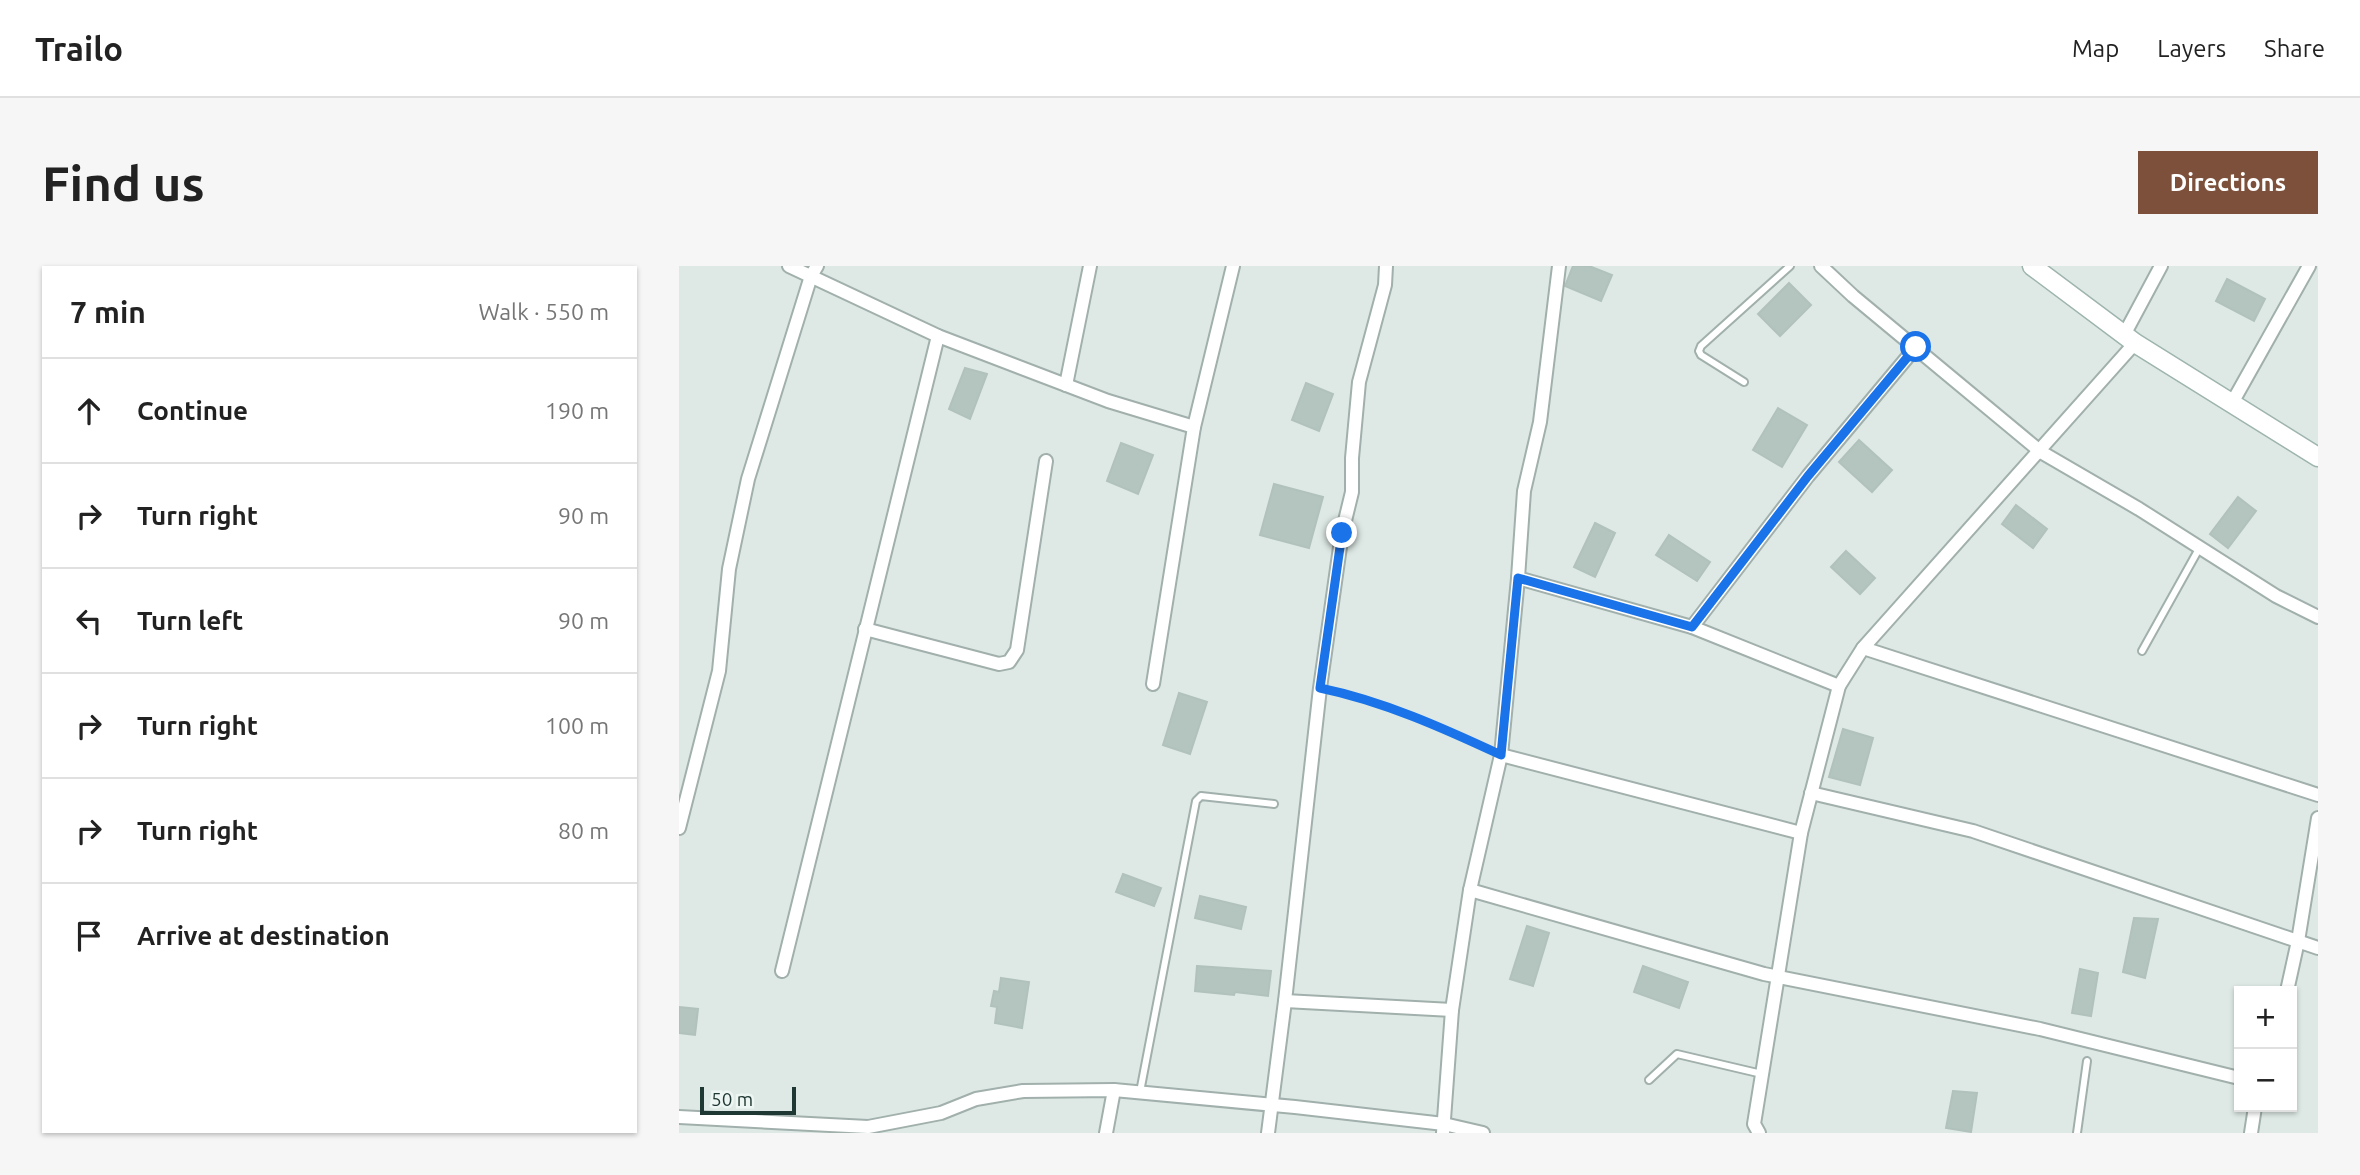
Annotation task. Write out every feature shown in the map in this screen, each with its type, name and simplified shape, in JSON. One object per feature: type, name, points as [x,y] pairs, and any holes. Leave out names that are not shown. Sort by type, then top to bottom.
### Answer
[{"type":"street","points":[[789,266],[814,271],[938,336],[1108,401],[1194,427]]},
{"type":"street","points":[[1066,385],[1090,266]]},
{"type":"street","points":[[1153,684],[1194,427],[1233,266]]},
{"type":"street","points":[[1268,1133],[1320,688],[1342,533],[1352,492],[1352,458],[1359,382],[1385,285],[1386,266]]},
{"type":"street","points":[[1443,1129],[1452,1010],[1470,890],[1501,755],[1524,491],[1540,422],[1559,266]]},
{"type":"street","points":[[1821,266],[2041,452],[2276,596],[2318,617]]},
{"type":"street","points":[[2032,266],[2130,339],[2318,457]]},
{"type":"street","points":[[1759,1133],[1754,1124],[1801,833],[1839,686],[1863,648],[2041,452],[2130,339],[2161,266]]},
{"type":"street","points":[[2232,403],[2308,266]]},
{"type":"street","points":[[679,828],[719,671],[729,569],[748,479],[814,271]]},
{"type":"street","points":[[782,971],[938,336]]},
{"type":"street","points":[[1692,627],[1808,476],[1916,347]]},
{"type":"street","points":[[865,629],[999,664],[1009,662],[1017,650],[1045,461]]},
{"type":"street","points":[[1518,578],[1692,627],[1839,686]]},
{"type":"street","points":[[1863,648],[2318,795]]},
{"type":"street","points":[[1501,755],[1801,833]]},
{"type":"street","points":[[1811,793],[1972,831],[2318,948]]},
{"type":"street","points":[[2288,986],[2318,818]]},
{"type":"street","points":[[1470,890],[1777,976],[2040,1029],[2234,1076]]},
{"type":"street","points":[[1285,1001],[1452,1010]]},
{"type":"street","points":[[1106,1133],[1114,1090]]},
{"type":"street","points":[[679,1117],[868,1127],[941,1113],[976,1099],[1023,1091],[1114,1090],[1273,1105],[1483,1133]]},
{"type":"street","points":[[2251,1133],[2254,1112]]},
{"type":"lane","points":[[1744,383],[1699,351],[1701,346],[1790,266]]},
{"type":"lane","points":[[2142,651],[2200,547]]},
{"type":"lane","points":[[1140,1092],[1196,801],[1201,796],[1274,804]]},
{"type":"lane","points":[[1649,1080],[1677,1054],[1762,1074]]},
{"type":"lane","points":[[2077,1133],[2087,1061]]},
{"type":"path","points":[[1320,688],[1355,695],[1501,755]]},
{"type":"building","points":[[1573,266],[1589,266],[1612,275],[1601,301],[1565,286]]},
{"type":"building","points":[[2227,279],[2265,299],[2254,321],[2216,301]]},
{"type":"building","points":[[1789,283],[1811,305],[1780,336],[1758,314]]},
{"type":"building","points":[[965,368],[987,374],[970,419],[949,409]]},
{"type":"building","points":[[1306,383],[1333,394],[1319,431],[1292,420]]},
{"type":"building","points":[[1778,408],[1807,425],[1782,467],[1753,450]]},
{"type":"building","points":[[1859,440],[1892,470],[1872,492],[1839,462]]},
{"type":"building","points":[[1121,443],[1153,455],[1138,494],[1107,481]]},
{"type":"building","points":[[1274,484],[1323,497],[1309,548],[1260,535]]},
{"type":"building","points":[[2238,497],[2256,511],[2228,548],[2210,534]]},
{"type":"building","points":[[2016,505],[2047,529],[2033,548],[2002,524]]},
{"type":"building","points":[[1595,523],[1615,533],[1595,577],[1574,567]]},
{"type":"building","points":[[1669,535],[1710,562],[1697,581],[1656,555]]},
{"type":"building","points":[[1846,551],[1875,578],[1860,594],[1831,567]]},
{"type":"building","points":[[1179,693],[1207,702],[1190,754],[1163,745]]},
{"type":"building","points":[[1843,729],[1873,738],[1860,785],[1829,777]]},
{"type":"building","points":[[1123,874],[1161,888],[1154,906],[1116,892]]},
{"type":"building","points":[[1200,896],[1246,907],[1241,929],[1195,918]]},
{"type":"building","points":[[2134,918],[2158,919],[2145,978],[2123,972]]},
{"type":"building","points":[[1527,926],[1549,933],[1533,986],[1510,979]]},
{"type":"building","points":[[1197,966],[1271,971],[1268,996],[1195,991]]},
{"type":"building","points":[[1643,966],[1688,982],[1679,1008],[1634,992]]},
{"type":"building","points":[[2080,969],[2098,973],[2091,1016],[2072,1013]]},
{"type":"building","points":[[1001,978],[1029,982],[1022,1028],[995,1023],[997,1007],[991,1006],[994,991],[999,992]]},
{"type":"building","points":[[679,1007],[698,1009],[695,1035],[679,1033]]},
{"type":"building","points":[[1953,1091],[1977,1093],[1971,1132],[1946,1128]]},
{"type":"route","points":[[1342,533],[1320,688],[1355,695],[1501,755],[1518,578],[1692,627],[1808,476],[1916,347]]}]
